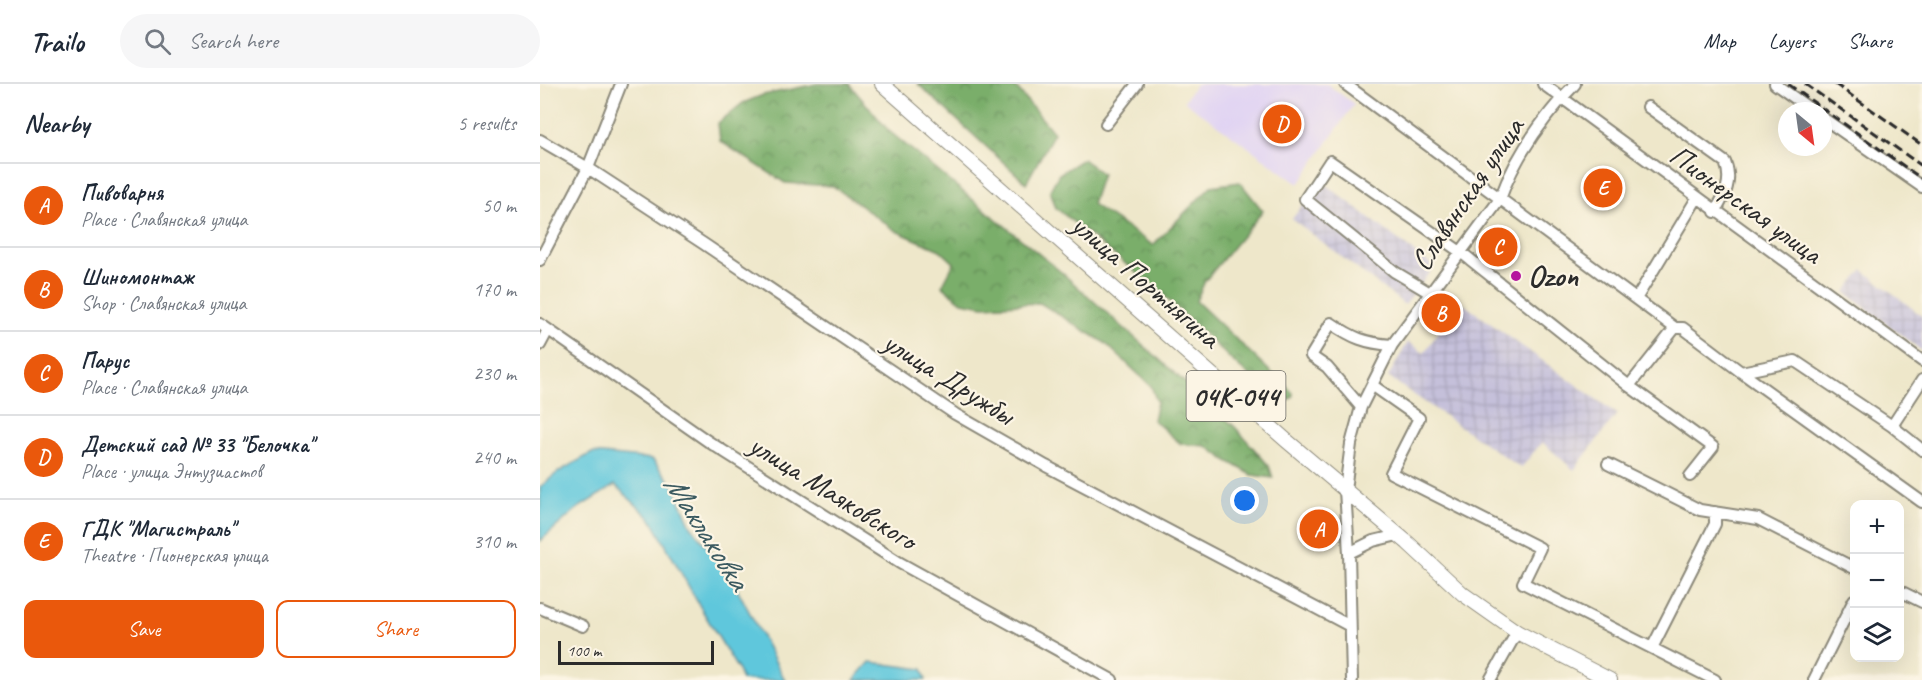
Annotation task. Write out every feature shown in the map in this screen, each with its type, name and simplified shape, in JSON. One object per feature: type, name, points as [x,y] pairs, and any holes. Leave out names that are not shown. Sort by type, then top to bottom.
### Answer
[{"type":"main road","name":"улица Портнягина","points":[[882,84],[1463,594],[1517,632],[1605,679]]},
{"type":"street","points":[[540,260],[588,168],[621,84]]},
{"type":"street","points":[[1106,124],[1137,84]]},
{"type":"street","points":[[1345,84],[1675,328],[1683,328],[1922,502]]},
{"type":"street","name":"Пионерская улица","points":[[1543,84],[1715,212],[1922,361]]},
{"type":"street","name":"Славянская улица","points":[[1352,680],[1345,490],[1351,444],[1361,406],[1392,345],[1500,199],[1507,179],[1526,145],[1575,84]]},
{"type":"street","points":[[1775,84],[1800,102]]},
{"type":"street","points":[[1648,107],[1725,162],[1730,176],[1729,185],[1715,212]]},
{"type":"street","points":[[1832,124],[1922,187]]},
{"type":"street","name":"улица Дружбы","points":[[540,140],[588,168],[955,414],[1046,466],[1350,626]]},
{"type":"street","points":[[1430,293],[1395,272],[1305,199],[1330,161],[1462,253],[1629,386],[1713,447],[1690,476]]},
{"type":"street","points":[[1636,299],[1697,198]]},
{"type":"street","points":[[1361,406],[1327,367],[1311,356],[1331,323],[1357,339],[1372,344],[1392,345]]},
{"type":"street","points":[[540,345],[544,327]]},
{"type":"street","name":"улица Маяковского","points":[[544,327],[709,442],[900,563],[1112,680]]},
{"type":"street","points":[[1629,386],[1675,328]]},
{"type":"street","points":[[1741,372],[1795,361],[1892,426],[1922,450]]},
{"type":"street","points":[[1892,426],[1922,380]]},
{"type":"street","points":[[1372,385],[1419,418],[1391,473],[1540,548],[1523,583],[1715,680]]},
{"type":"street","points":[[1608,464],[1700,510],[1758,519],[1850,566]]},
{"type":"street","points":[[1652,648],[1715,524],[1715,512]]},
{"type":"street","points":[[1349,553],[1373,542],[1398,535]]},
{"type":"street","points":[[1904,593],[1922,602]]},
{"type":"street","points":[[540,608],[582,626]]},
{"type":"street","points":[[1814,680],[1850,608]]},
{"type":"street","points":[[1490,680],[1517,632]]},
{"type":"shaded area","points":[[1196,84],[1327,84],[1354,104],[1299,184],[1184,101]]},
{"type":"shaded area","points":[[1321,181],[1434,267],[1405,305],[1292,219]]},
{"type":"shaded area","points":[[1863,270],[1922,316],[1922,351],[1845,292]]},
{"type":"shaded area","points":[[1459,301],[1617,414],[1574,470],[1542,442],[1521,468],[1388,377],[1408,342],[1424,353]]},
{"type":"green space","points":[[817,84],[849,84],[889,131],[1061,272],[1235,427],[1269,466],[1273,478],[1252,475],[1206,446],[1181,444],[1153,420],[1157,402],[1151,386],[1105,343],[1040,303],[984,306],[962,302],[942,286],[954,263],[940,250],[896,231],[833,186],[785,183],[720,141],[718,123],[743,103],[763,95]]},
{"type":"green space","points":[[918,84],[1013,84],[1054,133],[1026,183]]},
{"type":"green space","points":[[1083,159],[1102,174],[1092,204],[1153,245],[1211,186],[1240,182],[1263,211],[1205,281],[1196,301],[1293,393],[1293,397],[1284,402],[1240,368],[1158,290],[1056,208],[1050,190],[1059,174]]},
{"type":"water","points":[[592,453],[652,459],[673,485],[691,526],[733,581],[785,680],[742,680],[651,519],[615,485],[578,508],[540,541],[540,487],[558,472]]},
{"type":"water","points":[[870,662],[922,669],[926,680],[854,680]]},
{"type":"railway","points":[[1788,84],[1922,179]]},
{"type":"railway","points":[[1805,84],[1922,166]]},
{"type":"railway","points":[[1835,84],[1922,145]]},
{"type":"place","name":"Детский сад № 33 \"Белочка\"","points":[[1282,124]]},
{"type":"place","name":"ГДК \"Магистраль\"","points":[[1603,188]]},
{"type":"place","name":"Парус","points":[[1498,247]]},
{"type":"place","name":"Ozon","points":[[1516,276]]},
{"type":"place","name":"Шиномонтаж","points":[[1441,313]]},
{"type":"place","name":"Пивоварня","points":[[1319,529]]},
{"type":"water label","name":"Маклаковка","points":[[707,532]]}]
